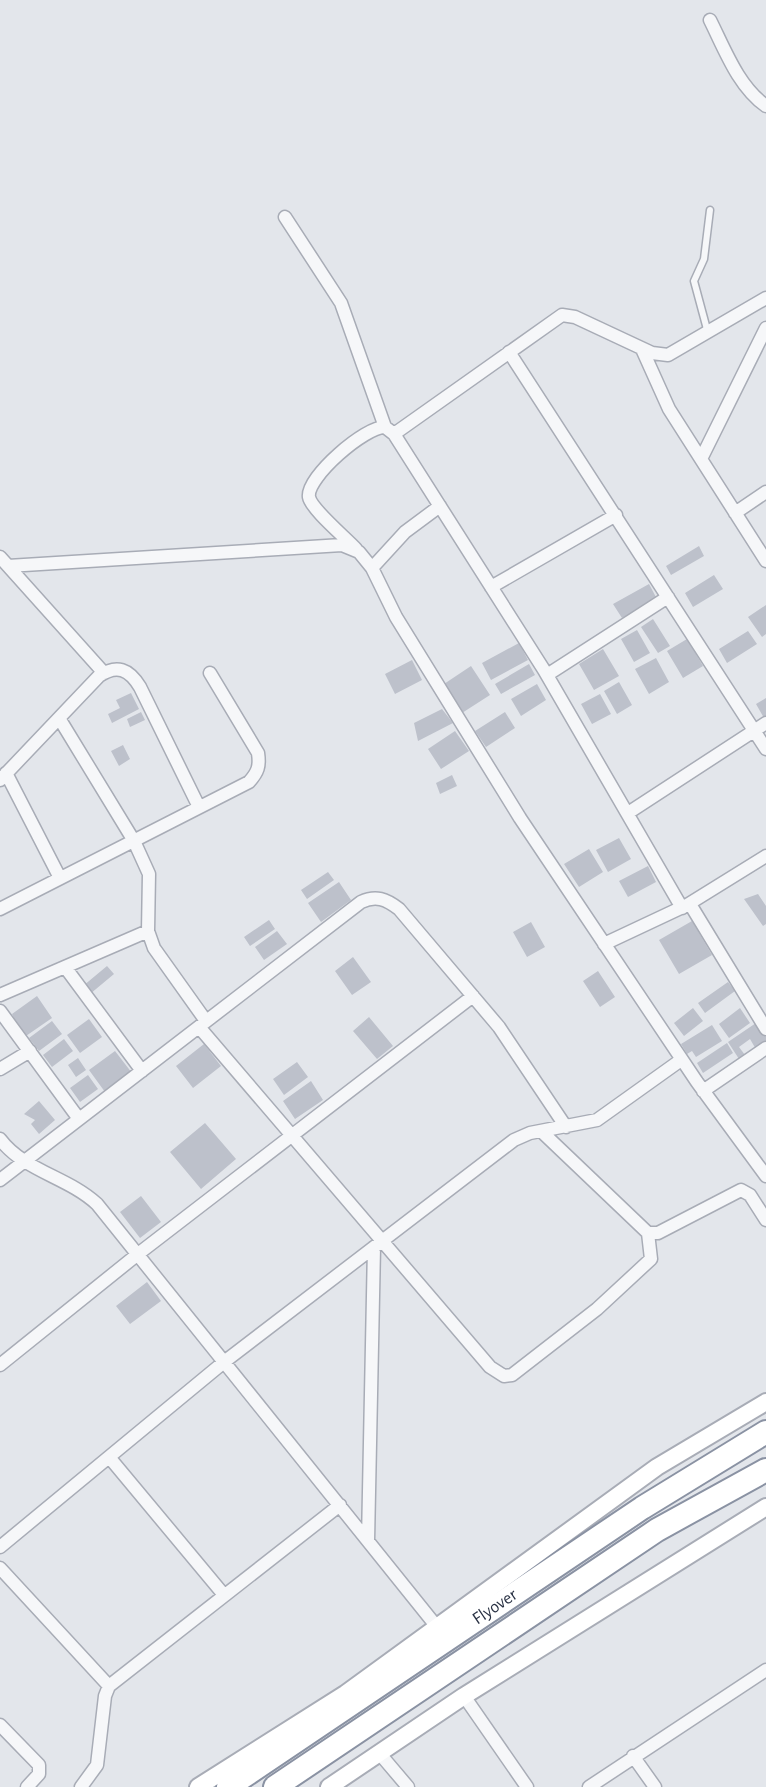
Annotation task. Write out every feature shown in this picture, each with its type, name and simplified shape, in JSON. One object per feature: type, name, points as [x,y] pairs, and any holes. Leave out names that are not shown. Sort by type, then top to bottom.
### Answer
[{"type":"highway","name":"Flyover","points":[[228,1787],[642,1508],[766,1432]]},
{"type":"highway","name":"Flyover","points":[[275,1787],[657,1530],[766,1470]]},
{"type":"main road","points":[[198,1787],[345,1694],[657,1467],[766,1402]]},
{"type":"main road","points":[[329,1787],[464,1696],[766,1507]]},
{"type":"street","points":[[710,20],[732,66],[744,84],[766,106]]},
{"type":"street","points":[[285,217],[337,295],[389,430],[547,675],[627,813],[766,1029]]},
{"type":"street","points":[[766,298],[668,355],[642,349],[575,317],[562,315],[389,430],[370,430],[315,478],[309,492],[312,503],[372,568],[396,617],[502,789],[681,1060],[766,1176]]},
{"type":"street","points":[[701,459],[766,328]]},
{"type":"street","points":[[642,349],[663,399],[766,561]]},
{"type":"street","points":[[509,352],[766,749]]},
{"type":"street","points":[[735,513],[766,492]]},
{"type":"street","points":[[372,568],[405,532],[440,506]]},
{"type":"street","points":[[491,587],[616,515]]},
{"type":"street","points":[[4,562],[342,545],[359,552]]},
{"type":"street","points":[[4,562],[104,673]]},
{"type":"street","points":[[547,675],[668,597]]},
{"type":"street","points":[[60,878],[3,777],[104,673],[117,668],[135,678],[199,807]]},
{"type":"street","points":[[0,909],[249,782],[260,764],[258,753],[210,673]]},
{"type":"street","points":[[59,718],[134,841],[149,874],[148,931],[154,948],[202,1024],[378,1244],[490,1366],[504,1376],[512,1375],[534,1360],[630,1280],[651,1259],[648,1233],[541,1131]]},
{"type":"street","points":[[627,813],[766,723]]},
{"type":"street","points":[[604,944],[686,906],[766,856]]},
{"type":"street","points":[[0,1180],[361,902],[370,898],[380,898],[399,909],[503,1031],[566,1127]]},
{"type":"street","points":[[0,995],[148,931]]},
{"type":"street","points":[[65,967],[142,1071]]},
{"type":"street","points":[[0,1365],[138,1254],[473,996]]},
{"type":"street","points":[[0,1011],[79,1119]]},
{"type":"street","points":[[703,1091],[766,1048]]},
{"type":"street","points":[[0,1069],[30,1052]]},
{"type":"street","points":[[0,1547],[224,1362],[513,1140],[605,1115],[681,1060]]},
{"type":"street","points":[[0,1138],[24,1162],[89,1196],[437,1627]]},
{"type":"street","points":[[648,1233],[658,1233],[741,1190],[750,1195],[766,1221]]},
{"type":"street","points":[[368,1541],[378,1244]]},
{"type":"street","points":[[109,1457],[224,1595]]},
{"type":"street","points":[[81,1787],[97,1766],[105,1696],[109,1686],[340,1505]]},
{"type":"street","points":[[0,1568],[109,1686]]},
{"type":"street","points":[[589,1787],[766,1670]]},
{"type":"street","points":[[464,1696],[527,1787]]},
{"type":"street","points":[[0,1725],[39,1765],[39,1774],[27,1787]]},
{"type":"street","points":[[380,1754],[408,1787]]},
{"type":"street","points":[[633,1756],[656,1787]]},
{"type":"lane","points":[[708,333],[694,281],[704,259],[710,210]]},
{"type":"building","points":[[699,546],[704,556],[671,575],[666,566]]},
{"type":"building","points":[[714,575],[723,589],[693,607],[685,593]]},
{"type":"building","points":[[649,584],[657,599],[622,618],[613,604]]},
{"type":"building","points":[[766,605],[766,634],[762,637],[748,617]]},
{"type":"building","points":[[653,619],[670,646],[658,653],[641,627]]},
{"type":"building","points":[[637,630],[650,653],[634,662],[621,639]]},
{"type":"building","points":[[748,631],[757,644],[727,663],[719,649]]},
{"type":"building","points":[[687,639],[703,666],[683,678],[667,651]]},
{"type":"building","points":[[519,643],[528,660],[491,680],[482,663]]},
{"type":"building","points":[[603,649],[619,676],[594,690],[579,664]]},
{"type":"building","points":[[656,658],[669,682],[649,694],[635,669]]},
{"type":"building","points":[[412,660],[422,680],[395,694],[385,674]]},
{"type":"building","points":[[529,664],[535,675],[501,694],[495,684]]},
{"type":"building","points":[[471,666],[490,695],[462,713],[444,684]]},
{"type":"building","points":[[619,682],[632,705],[617,714],[604,691]]},
{"type":"building","points":[[537,684],[546,700],[521,716],[511,699]]},
{"type":"building","points":[[131,693],[139,709],[112,723],[108,714],[120,708],[116,700]]},
{"type":"building","points":[[600,694],[611,714],[592,724],[581,704]]},
{"type":"building","points":[[766,698],[766,717],[764,718],[756,704]]},
{"type":"building","points":[[442,709],[453,723],[418,741],[414,723]]},
{"type":"building","points":[[141,712],[145,720],[130,727],[127,719]]},
{"type":"building","points":[[505,712],[515,728],[486,747],[475,731]]},
{"type":"building","points":[[455,731],[469,751],[441,769],[428,749]]},
{"type":"building","points":[[123,745],[130,759],[119,766],[111,751]]},
{"type":"building","points":[[452,775],[457,786],[440,794],[436,783]]},
{"type":"building","points":[[619,838],[631,859],[608,872],[596,850]]},
{"type":"building","points":[[589,849],[603,872],[579,887],[564,864]]},
{"type":"building","points":[[648,866],[656,882],[628,897],[619,881]]},
{"type":"building","points":[[328,872],[334,880],[307,899],[301,890]]},
{"type":"building","points":[[339,882],[351,900],[321,922],[308,903]]},
{"type":"building","points":[[758,894],[766,906],[766,924],[763,926],[744,899]]},
{"type":"building","points":[[269,920],[275,929],[250,946],[244,937]]},
{"type":"building","points":[[692,921],[712,955],[679,974],[659,940]]},
{"type":"building","points":[[531,922],[545,947],[527,957],[513,932]]},
{"type":"building","points":[[277,931],[287,944],[264,960],[255,947]]},
{"type":"building","points":[[353,957],[371,982],[352,995],[335,971]]},
{"type":"building","points":[[107,966],[114,974],[90,994],[83,986]]},
{"type":"building","points":[[598,971],[615,997],[600,1007],[583,981]]},
{"type":"building","points":[[728,982],[735,991],[705,1013],[698,1003]]},
{"type":"building","points":[[37,996],[52,1018],[23,1038],[12,1014]]},
{"type":"building","points":[[693,1008],[703,1021],[684,1036],[674,1023]]},
{"type":"building","points":[[740,1008],[750,1023],[729,1038],[719,1024]]},
{"type":"building","points":[[369,1017],[393,1046],[377,1059],[353,1031]]},
{"type":"building","points":[[89,1019],[102,1037],[80,1053],[67,1035]]},
{"type":"building","points":[[52,1021],[62,1034],[39,1051],[29,1038]]},
{"type":"building","points":[[756,1023],[766,1037],[766,1045],[757,1051],[750,1039],[739,1047],[745,1055],[739,1059],[728,1042]]},
{"type":"building","points":[[712,1025],[722,1041],[696,1057],[692,1051],[687,1054],[681,1044]]},
{"type":"building","points":[[64,1039],[73,1051],[52,1067],[43,1055]]},
{"type":"building","points":[[727,1043],[733,1053],[703,1073],[697,1063]]},
{"type":"building","points":[[204,1044],[221,1066],[193,1088],[176,1066]]},
{"type":"building","points":[[115,1051],[132,1073],[105,1092],[89,1070]]},
{"type":"building","points":[[78,1058],[86,1070],[76,1077],[68,1065]]},
{"type":"building","points":[[297,1062],[308,1077],[284,1095],[273,1079]]},
{"type":"building","points":[[88,1075],[98,1089],[80,1102],[70,1088]]},
{"type":"building","points":[[311,1081],[323,1100],[295,1119],[283,1101]]},
{"type":"building","points":[[39,1101],[55,1120],[39,1134],[31,1124],[35,1120],[24,1114]]},
{"type":"building","points":[[205,1123],[236,1159],[201,1189],[170,1152]]},
{"type":"building","points":[[141,1196],[161,1222],[140,1238],[120,1212]]},
{"type":"building","points":[[147,1282],[161,1301],[130,1324],[116,1306]]}]
